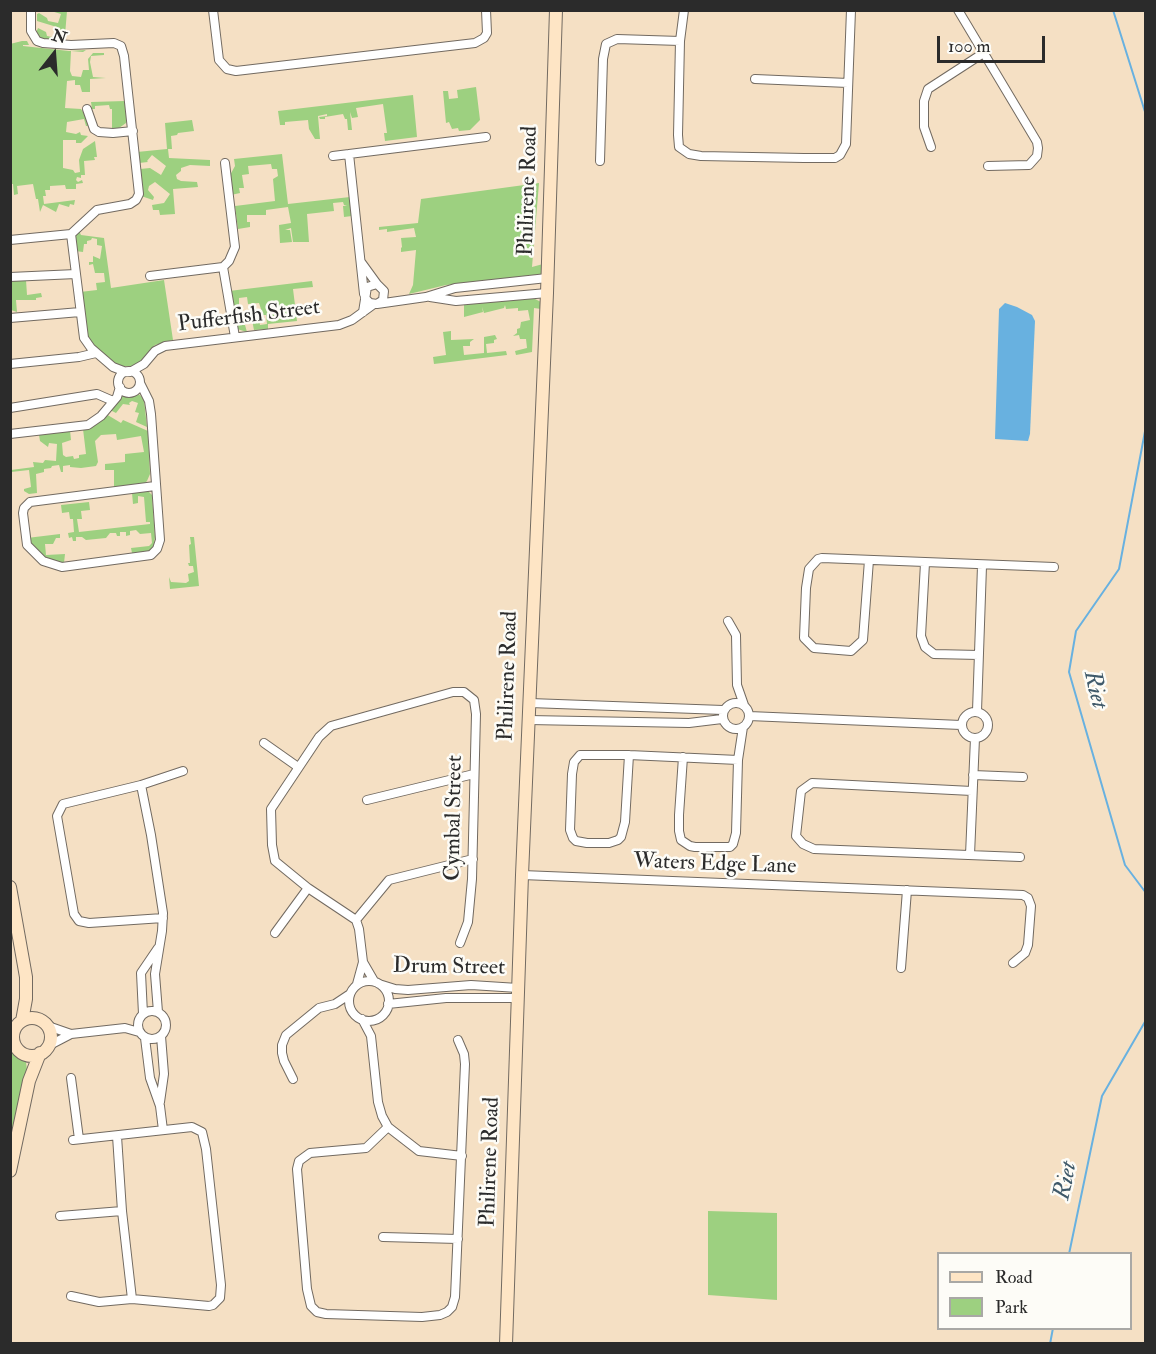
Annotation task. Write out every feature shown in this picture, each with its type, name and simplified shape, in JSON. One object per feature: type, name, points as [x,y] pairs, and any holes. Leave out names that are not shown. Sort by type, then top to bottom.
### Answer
[{"type":"street","points":[[10,240],[71,234],[97,210],[130,204],[139,194],[121,46],[114,43],[71,45],[43,43],[33,37],[30,22],[31,10]]},
{"type":"street","points":[[213,10],[219,60],[227,69],[236,71],[475,43],[484,38],[487,33],[486,10]]},
{"type":"street","name":"Philirene Road","points":[[506,1344],[556,10]]},
{"type":"street","points":[[682,14],[678,143],[685,152],[695,156],[804,159],[838,156],[846,144],[851,10]]},
{"type":"street","points":[[958,10],[1038,148],[1037,156],[1029,165],[988,166]]},
{"type":"street","points":[[600,161],[603,59],[606,44],[618,39],[680,41]]},
{"type":"street","points":[[931,147],[924,127],[924,101],[928,89],[982,54]]},
{"type":"street","points":[[755,79],[848,83]]},
{"type":"street","points":[[87,109],[94,129],[99,132],[133,131]]},
{"type":"street","points":[[333,156],[486,137]]},
{"type":"street","points":[[350,154],[365,296],[363,312]]},
{"type":"street","points":[[150,276],[223,267],[229,261],[235,247],[225,163]]},
{"type":"street","points":[[71,234],[84,338],[96,353],[130,385],[147,397],[151,414],[159,540],[157,549],[151,555],[62,567],[43,561],[27,545],[22,513],[30,502],[155,486]]},
{"type":"street","points":[[361,262],[380,287],[400,300]]},
{"type":"street","points":[[223,267],[235,337]]},
{"type":"street","points":[[10,277],[76,273]]},
{"type":"street","name":"Pufferfish Street","points":[[376,304],[426,297],[455,288],[547,278]]},
{"type":"street","points":[[513,282],[515,296]]},
{"type":"street","points":[[365,296],[370,285],[380,287]]},
{"type":"street","name":"Pufferfish Street","points":[[130,385],[128,372],[144,364],[155,351],[165,346],[339,325],[352,320],[383,300],[380,287]]},
{"type":"street","name":"Pufferfish Street","points":[[426,297],[456,301],[547,293]]},
{"type":"street","points":[[365,296],[376,304]]},
{"type":"street","points":[[10,318],[80,312]]},
{"type":"street","points":[[10,364],[79,357],[96,353]]},
{"type":"street","points":[[10,434],[88,425],[96,420],[130,385],[144,364]]},
{"type":"street","points":[[113,367],[136,374],[130,385]]},
{"type":"street","points":[[10,408],[97,394],[115,399]]},
{"type":"street","points":[[869,560],[863,640],[851,651],[814,648],[804,638],[809,569],[813,562],[822,558],[1054,567]]},
{"type":"street","points":[[926,563],[921,636],[925,647],[934,654],[979,655]]},
{"type":"street","points":[[977,711],[982,566]]},
{"type":"street","points":[[723,715],[727,726],[739,728],[748,723],[748,710],[737,685],[736,635],[728,621]]},
{"type":"street","points":[[530,720],[689,723],[723,715],[731,703],[737,685]]},
{"type":"street","name":"Cymbal Street","points":[[298,767],[323,733],[337,724],[453,692],[468,694],[476,704],[473,859],[468,922],[460,943]]},
{"type":"street","points":[[530,703],[723,715]]},
{"type":"street","points":[[731,703],[744,705]]},
{"type":"street","points":[[585,706],[585,721]]},
{"type":"street","points":[[961,725],[967,714],[977,711]]},
{"type":"street","points":[[961,725],[966,735],[975,738],[984,735],[988,725],[986,717],[977,711]]},
{"type":"street","points":[[749,716],[961,725]]},
{"type":"street","points":[[683,757],[679,831],[681,840],[695,847],[727,848],[733,844],[736,833],[739,728]]},
{"type":"street","points":[[970,855],[975,738]]},
{"type":"street","points":[[264,743],[298,767],[271,808],[273,856],[279,866],[356,920],[359,929],[363,962],[357,984],[348,1001],[351,1011]]},
{"type":"street","points":[[629,755],[626,822],[621,837],[609,843],[576,841],[570,830],[572,774],[576,759],[585,754],[629,755],[683,757],[738,760]]},
{"type":"street","points":[[163,918],[90,923],[79,921],[74,914],[57,822],[59,809],[63,804],[141,785],[183,771]]},
{"type":"street","points":[[367,800],[474,774]]},
{"type":"street","points":[[973,775],[1023,777]]},
{"type":"street","points":[[972,791],[813,783],[801,791],[796,829],[798,840],[814,849],[1020,857]]},
{"type":"street","points":[[141,785],[163,918],[155,970],[158,1012]]},
{"type":"street","points":[[356,920],[389,880],[473,859]]},
{"type":"street","name":"Waters Edge Lane","points":[[522,875],[1020,894],[1026,896],[1031,906],[1028,945],[1025,953],[1013,963]]},
{"type":"street","points":[[10,887],[26,977],[26,999],[16,1027],[14,1041],[29,1081]]},
{"type":"street","points":[[275,933],[308,888]]},
{"type":"street","points":[[901,968],[907,890]]},
{"type":"street","points":[[160,945],[142,970],[141,1016],[138,1022],[152,1085],[160,1106],[163,1130]]},
{"type":"street","points":[[335,1004],[369,1021],[385,1012],[388,1004],[386,991],[377,983],[363,962]]},
{"type":"street","points":[[10,1171],[29,1081],[51,1035],[43,1023],[26,977]]},
{"type":"street","points":[[357,984],[365,981],[377,983]]},
{"type":"street","name":"Drum Street","points":[[377,983],[395,989],[408,990],[452,986],[518,993]]},
{"type":"street","points":[[142,988],[156,986]]},
{"type":"street","points":[[452,986],[452,998]]},
{"type":"street","name":"Drum Street","points":[[388,1004],[518,993]]},
{"type":"street","points":[[293,1079],[284,1061],[283,1040],[290,1031],[319,1008],[335,1004],[350,994]]},
{"type":"street","points":[[17,1048],[31,1055],[71,1035],[125,1028],[150,1011],[158,1012],[166,1023],[161,1036],[154,1039],[125,1028]]},
{"type":"street","points":[[16,1027],[27,1018],[71,1035]]},
{"type":"street","points":[[371,1036],[378,1018]]},
{"type":"street","points":[[362,1019],[371,1036],[378,1102],[388,1126],[419,1151],[462,1156]]},
{"type":"street","points":[[160,1106],[164,1074],[161,1036]]},
{"type":"street","points":[[388,1126],[366,1148],[310,1153],[299,1161],[297,1169],[307,1289],[311,1306],[317,1312],[422,1317],[447,1312],[452,1307],[455,1297],[465,1060],[458,1040]]},
{"type":"street","points":[[148,1062],[163,1060]]},
{"type":"street","points":[[71,1078],[76,1139],[192,1127],[200,1130],[204,1136],[221,1295],[210,1306],[132,1299],[99,1302],[71,1296]]},
{"type":"street","points":[[117,1136],[122,1211],[132,1299]]},
{"type":"street","points":[[60,1216],[122,1211]]},
{"type":"street","points":[[382,1237],[458,1239]]},
{"type":"green space","points":[[51,11],[67,11],[65,35],[59,42],[40,38],[36,33],[38,28],[46,32],[47,36],[57,38],[60,28],[37,21],[39,13],[48,21],[58,23],[61,14]]},
{"type":"green space","points":[[27,41],[29,45],[23,46],[69,51],[86,50],[71,51],[72,76],[81,77],[83,70],[89,70],[88,59],[93,53],[104,53],[104,55],[91,56],[93,77],[106,78],[90,79],[90,92],[82,92],[80,85],[75,85],[75,80],[67,81],[65,108],[81,109],[86,116],[88,126],[84,119],[67,122],[66,132],[76,134],[80,132],[81,135],[88,136],[81,143],[76,143],[76,140],[63,140],[63,168],[73,170],[75,173],[80,172],[79,160],[83,149],[95,141],[97,157],[94,157],[95,160],[84,161],[85,175],[81,175],[81,178],[77,177],[76,180],[78,182],[82,180],[83,183],[76,184],[76,189],[66,189],[65,185],[50,186],[50,190],[45,190],[44,204],[75,200],[74,205],[70,204],[69,207],[59,204],[56,212],[43,205],[40,212],[33,184],[17,186],[18,194],[14,195],[13,184],[11,184],[10,44]]},
{"type":"green space","points":[[476,87],[480,120],[470,130],[452,129],[449,122],[446,123],[443,91],[448,91],[449,99],[458,98],[457,90]]},
{"type":"green space","points":[[413,95],[417,137],[385,141],[384,133],[387,133],[383,104],[356,108],[358,117],[352,118],[350,112],[352,130],[348,130],[347,119],[343,114],[325,117],[325,119],[319,117],[327,116],[327,114],[318,116],[320,139],[315,139],[309,129],[308,120],[285,122],[285,125],[280,125],[278,111]]},
{"type":"green space","points":[[125,101],[126,123],[119,128],[112,129],[112,109],[109,105],[95,106],[95,109],[92,109],[91,102]]},
{"type":"green space","points":[[192,120],[194,131],[171,136],[172,149],[168,149],[169,158],[210,160],[210,166],[190,165],[181,168],[176,175],[177,179],[197,182],[198,187],[173,189],[175,214],[160,215],[159,210],[153,210],[152,205],[164,203],[170,194],[155,182],[149,186],[148,190],[154,197],[153,200],[141,196],[140,169],[150,168],[161,175],[166,166],[152,155],[148,162],[139,163],[137,152],[167,149],[165,123]]},
{"type":"green space","points":[[282,154],[288,204],[350,197],[352,216],[344,217],[343,206],[347,206],[343,202],[333,203],[334,211],[307,214],[309,242],[293,242],[291,228],[285,230],[290,230],[292,242],[280,243],[279,225],[291,223],[288,207],[266,210],[266,215],[247,215],[250,227],[238,229],[235,206],[275,201],[273,179],[278,176],[277,169],[272,169],[271,164],[248,166],[249,174],[242,175],[244,188],[239,188],[240,193],[231,195],[229,177],[235,166],[234,159]]},
{"type":"green space","points":[[539,183],[532,267],[543,264],[543,271],[539,276],[446,285],[409,294],[413,285],[416,250],[401,252],[401,238],[416,237],[414,228],[387,232],[387,229],[379,230],[379,227],[418,223],[421,199]]},
{"type":"green space","points":[[79,231],[81,235],[104,238],[111,288],[164,280],[173,340],[155,345],[136,366],[118,366],[87,340],[80,292],[97,290],[96,283],[105,282],[104,273],[95,273],[93,264],[89,265],[89,262],[93,262],[93,256],[100,259],[102,246],[97,245],[97,239],[92,238],[84,244],[83,252],[75,251],[77,243],[74,243],[74,235]]},
{"type":"green space","points":[[10,280],[26,280],[27,295],[41,293],[42,297],[36,300],[16,300],[17,312],[11,310]]},
{"type":"green space","points":[[312,281],[313,287],[293,289],[297,321],[268,324],[268,329],[254,330],[252,320],[259,319],[260,325],[267,324],[266,315],[263,315],[259,303],[248,304],[247,297],[239,298],[239,306],[234,307],[236,322],[239,325],[245,325],[247,332],[237,329],[229,291]]},
{"type":"green space","points":[[533,298],[541,302],[541,309],[534,308],[532,352],[516,355],[515,351],[527,348],[526,339],[520,339],[519,335],[513,336],[520,328],[521,322],[530,320],[528,310],[506,309],[505,305],[504,308],[484,313],[482,307],[483,312],[464,317],[464,303]]},
{"type":"green space","points":[[451,331],[451,340],[474,339],[470,342],[470,346],[463,346],[464,355],[484,353],[484,337],[495,335],[497,339],[494,343],[486,344],[487,353],[506,351],[507,355],[434,364],[433,357],[446,355],[443,332]]},
{"type":"green space","points":[[135,393],[144,400],[147,427],[136,422],[139,413],[135,412],[138,403],[132,401],[130,405],[123,404],[116,413],[110,410],[121,395]]},
{"type":"green space","points":[[106,414],[121,423],[123,420],[148,431],[150,474],[144,484],[114,488],[114,470],[105,470],[105,464],[125,462],[125,454],[144,452],[141,436],[117,440],[116,434],[101,435],[95,441],[98,462],[96,466],[81,468],[63,466],[63,472],[61,472],[59,465],[52,466],[36,474],[37,493],[29,494],[24,491],[31,487],[29,470],[11,472],[11,470],[34,467],[33,462],[56,461],[57,444],[49,443],[48,447],[40,441],[39,435],[70,430],[71,440],[62,443],[63,455],[73,456],[74,459],[79,458],[79,455],[86,454],[83,429]]},
{"type":"green space","points":[[148,491],[152,495],[155,537],[154,546],[150,552],[132,553],[131,548],[149,546],[152,543],[151,533],[140,534],[136,530],[130,531],[130,535],[126,536],[126,532],[120,532],[120,536],[110,533],[106,538],[86,540],[76,537],[76,541],[73,541],[72,537],[69,538],[68,533],[74,532],[73,519],[70,519],[69,512],[62,513],[61,505],[89,502],[90,510],[81,511],[82,519],[77,519],[79,532],[150,524],[146,522],[144,497],[138,496],[138,503],[133,504],[132,493]]},
{"type":"green space","points":[[60,534],[60,538],[56,538],[53,544],[45,544],[46,555],[65,554],[64,563],[47,559],[30,547],[27,538]]},
{"type":"green space","points":[[190,537],[194,537],[199,586],[170,589],[169,577],[171,582],[186,583],[189,581],[188,574],[194,572],[193,566],[189,566],[188,563],[190,563]]},
{"type":"green space","points":[[11,1049],[25,1056],[28,1076],[11,1165]]},
{"type":"green space","points":[[708,1211],[777,1213],[777,1300],[708,1295]]},
{"type":"water","points":[[1005,303],[1032,315],[1035,321],[1028,441],[995,439],[999,309]]},
{"type":"waterway","name":"Riet","points":[[1113,10],[1146,115]]},
{"type":"waterway","name":"Riet","points":[[1146,426],[1119,569],[1076,631],[1069,672],[1125,865],[1146,893]]},
{"type":"waterway","name":"Riet","points":[[1069,1252],[1102,1096],[1146,1020]]},
{"type":"waterway","name":"Riet","points":[[1050,1344],[1053,1330]]}]
